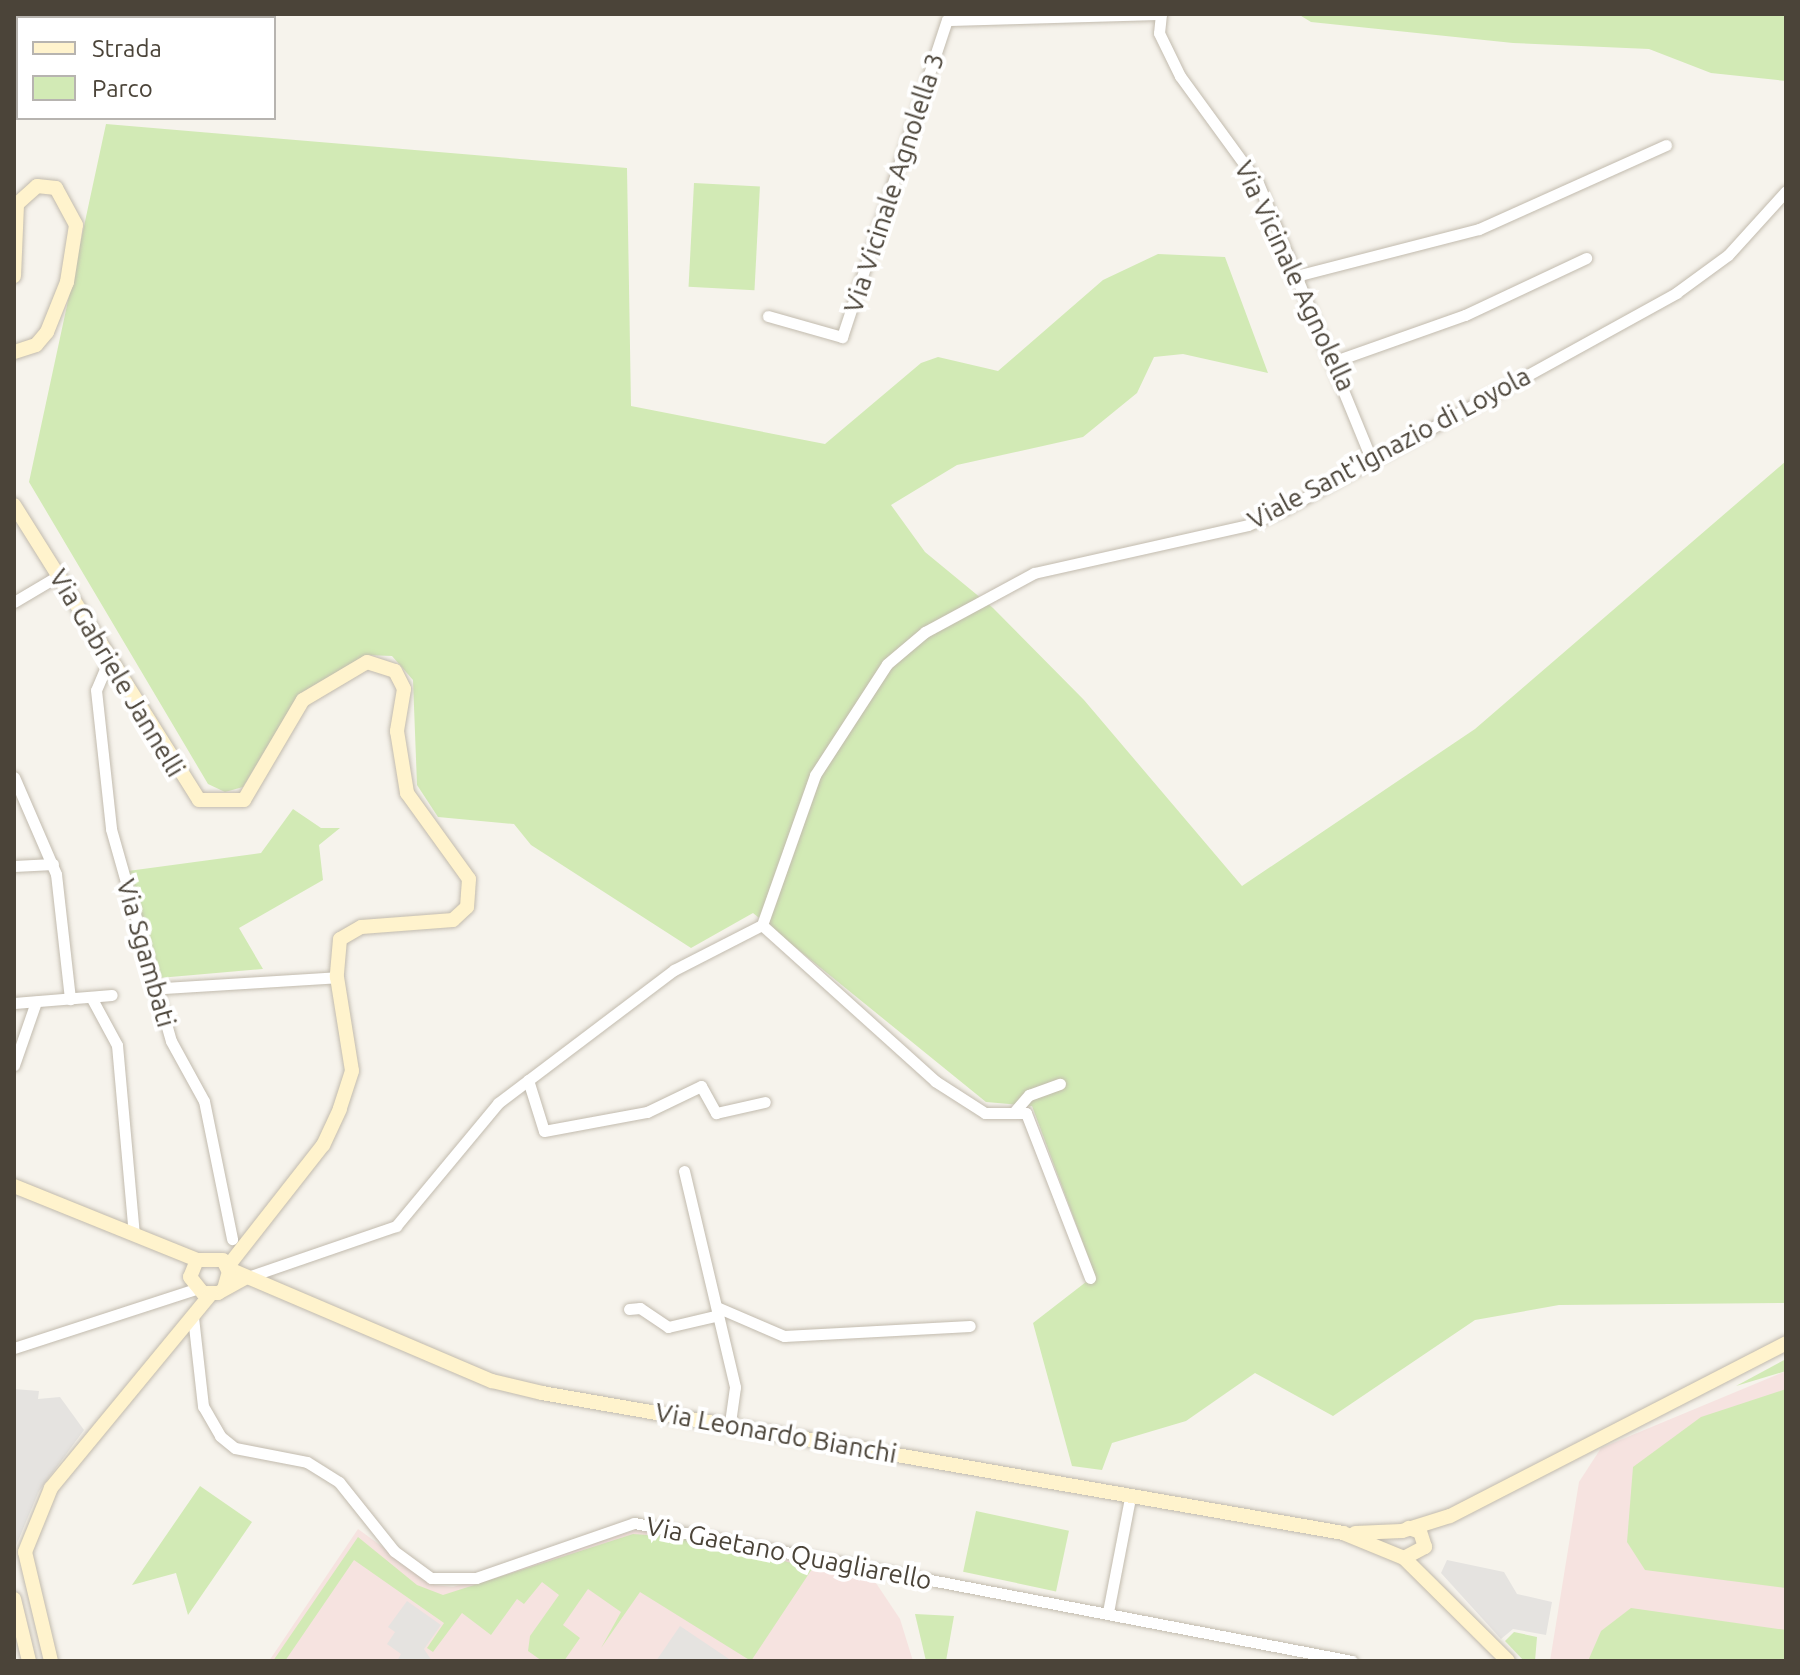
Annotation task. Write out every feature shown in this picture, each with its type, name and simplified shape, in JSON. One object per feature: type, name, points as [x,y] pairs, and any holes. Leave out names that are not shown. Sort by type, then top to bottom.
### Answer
[{"type":"main road","points":[[14,276],[17,204],[37,186],[56,188],[76,225],[67,282],[47,332],[36,345],[14,352]]},
{"type":"main road","name":"Via Gabriele Jannelli","points":[[14,505],[182,782],[199,800],[228,805],[244,800],[303,700],[367,662],[395,671],[404,689],[397,731],[407,793],[469,879],[471,898],[461,914],[444,922],[353,929],[336,947],[337,977],[352,1071],[340,1109],[323,1145],[238,1241],[225,1264],[197,1260]]},
{"type":"main road","points":[[14,1186],[197,1260],[191,1271],[196,1289],[218,1292]]},
{"type":"main road","points":[[218,1292],[225,1264]]},
{"type":"main road","name":"Via Leonardo Bianchi","points":[[225,1264],[245,1278],[492,1381],[1130,1498],[1343,1533],[1402,1556],[1444,1593]]},
{"type":"main road","points":[[51,1661],[28,1571],[29,1539],[51,1488],[194,1312],[218,1292],[245,1278]]},
{"type":"main road","points":[[1508,1661],[1444,1593],[1424,1546],[1405,1529],[1395,1542],[1402,1556],[1424,1546],[1450,1516],[1786,1343]]},
{"type":"main road","name":"Via Leonardo Bianchi","points":[[1343,1533],[1405,1529],[1450,1516]]},
{"type":"main road","points":[[14,1599],[29,1661]]},
{"type":"street","name":"Via Vicinale Agnolella","points":[[1161,14],[1163,46],[1258,183],[1292,277],[1335,361],[1373,463]]},
{"type":"street","name":"Via Vicinale Agnolella 3","points":[[768,316],[834,340],[846,330],[947,20],[1161,14]]},
{"type":"street","points":[[1292,277],[1479,229],[1666,145]]},
{"type":"street","name":"Viale Sant'Ignazio di Loyola","points":[[762,925],[815,775],[887,664],[925,632],[1034,573],[1248,525],[1373,463],[1676,293],[1728,255],[1786,191]]},
{"type":"street","points":[[1335,361],[1465,315],[1586,258]]},
{"type":"street","points":[[14,602],[58,576]]},
{"type":"street","name":"Via Sgambati","points":[[108,662],[96,690],[111,829],[171,1041],[204,1101],[238,1241]]},
{"type":"street","points":[[14,777],[53,864],[70,999]]},
{"type":"street","points":[[14,866],[53,864]]},
{"type":"street","points":[[245,1278],[396,1226],[498,1103],[674,970],[762,925],[935,1081],[985,1113],[1026,1113],[1090,1278]]},
{"type":"street","points":[[164,988],[337,977]]},
{"type":"street","points":[[14,1003],[112,995]]},
{"type":"street","points":[[91,997],[117,1045],[134,1234]]},
{"type":"street","points":[[14,1065],[36,1002]]},
{"type":"street","points":[[528,1080],[537,1125],[548,1131],[647,1112],[701,1086],[716,1113],[765,1102]]},
{"type":"street","points":[[1014,1112],[1029,1095],[1060,1084]]},
{"type":"street","points":[[684,1171],[735,1387],[730,1423]]},
{"type":"street","points":[[14,1348],[196,1289]]},
{"type":"street","points":[[629,1309],[640,1308],[668,1327],[719,1311],[784,1336],[970,1326]]},
{"type":"street","name":"Via Gaetano Quagliarello","points":[[194,1312],[203,1406],[220,1436],[235,1448],[307,1462],[339,1482],[394,1551],[431,1578],[476,1578],[593,1532],[634,1523],[1352,1661]]},
{"type":"street","points":[[1108,1612],[1130,1498]]},
{"type":"shaded area","points":[[1786,1371],[1786,1661],[1550,1661],[1579,1482],[1601,1448]]},
{"type":"shaded area","points":[[14,1389],[39,1391],[38,1399],[60,1397],[84,1430],[39,1491],[15,1548]]},
{"type":"shaded area","points":[[358,1529],[435,1585],[453,1587],[636,1530],[708,1539],[876,1583],[900,1619],[913,1661],[269,1661]]},
{"type":"shaded area","points":[[1447,1560],[1504,1572],[1517,1594],[1552,1602],[1546,1635],[1513,1629],[1501,1639],[1441,1573]]},
{"type":"shaded area","points":[[407,1601],[441,1625],[424,1649],[432,1661],[397,1661],[401,1654],[387,1644],[395,1632],[388,1627]]},
{"type":"shaded area","points":[[680,1626],[732,1661],[656,1661]]},
{"type":"green space","points":[[1298,14],[1786,14],[1786,81],[1711,73],[1649,49],[1513,43],[1311,22]]},
{"type":"green space","points":[[106,124],[627,168],[631,406],[825,444],[921,363],[938,357],[998,371],[1103,280],[1158,254],[1225,257],[1268,373],[1183,354],[1154,357],[1137,393],[1083,437],[957,465],[891,505],[925,552],[993,608],[1084,700],[1242,886],[1475,729],[1786,461],[1786,1303],[1559,1305],[1475,1320],[1333,1416],[1255,1373],[1186,1421],[1112,1443],[1102,1470],[1072,1466],[1033,1323],[1095,1275],[1032,1106],[986,1102],[753,913],[691,948],[531,845],[514,824],[438,817],[417,785],[413,680],[392,656],[366,655],[299,694],[243,787],[225,792],[208,784],[29,482]]},
{"type":"green space","points":[[694,183],[760,186],[754,290],[689,287]]},
{"type":"green space","points":[[293,809],[321,828],[340,828],[319,845],[323,880],[239,928],[263,969],[159,978],[128,871],[261,853]]},
{"type":"green space","points":[[1786,1359],[1786,1371],[1736,1386]]},
{"type":"green space","points":[[1786,1389],[1786,1588],[1645,1570],[1627,1542],[1633,1467],[1701,1417]]},
{"type":"green space","points":[[200,1486],[252,1522],[188,1615],[176,1573],[132,1585]]},
{"type":"green space","points":[[976,1511],[1069,1531],[1056,1591],[963,1572]]},
{"type":"green space","points":[[633,1534],[708,1539],[812,1569],[751,1661],[640,1592],[601,1648],[621,1612],[588,1589],[563,1625],[580,1638],[564,1661],[542,1661],[528,1651],[530,1636],[559,1595],[542,1582],[524,1604],[517,1599],[491,1635],[462,1613],[433,1652],[427,1648],[444,1623],[354,1560],[285,1661],[273,1661],[358,1537],[417,1585],[443,1595]]},
{"type":"green space","points":[[1631,1608],[1786,1630],[1786,1661],[1588,1661],[1601,1631]]},
{"type":"green space","points":[[915,1614],[954,1616],[946,1661],[926,1661]]},
{"type":"green space","points":[[1514,1632],[1537,1637],[1535,1661],[1524,1661],[1505,1641]]}]
